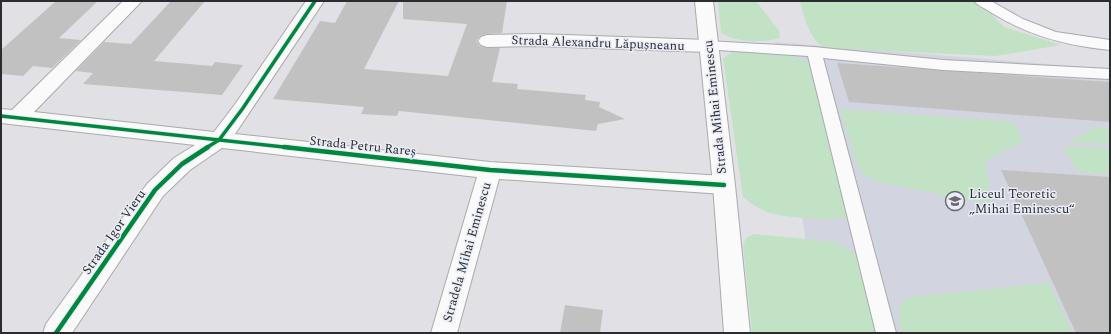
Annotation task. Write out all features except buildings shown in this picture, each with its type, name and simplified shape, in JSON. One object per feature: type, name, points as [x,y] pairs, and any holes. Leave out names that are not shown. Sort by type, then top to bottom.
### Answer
[{"type":"street","points":[[9,116],[132,1]]},
{"type":"street","name":"Strada Igor Vieru","points":[[56,333],[155,190],[182,164],[220,140],[315,1]]},
{"type":"street","name":"Strada Mihai Eminescu","points":[[704,1],[724,184],[737,333]]},
{"type":"street","name":"Strada Alexandru Lăpușneanu","points":[[487,40],[537,40],[708,46]]},
{"type":"street","name":"Strada Petru Rareș","points":[[9,116],[490,170],[724,184]]},
{"type":"street","name":"Stradela Mihai Eminescu","points":[[444,333],[490,170]]},
{"type":"lane","points":[[981,1],[1017,22],[1037,31],[1063,39],[1110,44]]},
{"type":"lane","points":[[708,46],[814,52],[943,65],[1110,74]]},
{"type":"lane","points":[[814,52],[886,333]]},
{"type":"shaded area","name":"Liceul Teoretic „Mihai Eminescu“","points":[[775,42],[1110,69],[1110,333],[820,333]]},
{"type":"green space","points":[[718,1],[756,1],[779,31],[780,38],[765,41],[750,41],[735,39],[721,33]]},
{"type":"green space","points":[[800,1],[969,1],[982,4],[1004,27],[1061,45],[995,56],[824,48],[811,33]]},
{"type":"green space","points":[[739,51],[788,55],[797,57],[813,67],[850,211],[845,218],[828,219],[783,216],[767,212],[743,197],[723,58],[732,52]]},
{"type":"green space","points":[[840,109],[1013,122],[1023,141],[985,161],[993,205],[878,182],[867,177],[858,167]]},
{"type":"green space","points":[[1095,128],[1110,129],[1110,144],[1069,142]]},
{"type":"green space","points":[[1064,146],[1110,149],[1110,174],[1077,172]]},
{"type":"green space","points":[[754,234],[835,242],[849,249],[857,257],[863,268],[879,333],[752,333],[743,246],[746,238]]},
{"type":"green space","points":[[1049,283],[1072,333],[902,333],[899,322],[900,307],[902,303],[912,297]]},
{"type":"cycle path","points":[[56,333],[155,190],[182,164],[219,140],[243,108],[315,1]]},
{"type":"cycle path","points":[[1,116],[490,170],[724,185]]},
{"type":"place","name":"Liceul Teoretic „Mihai Eminescu“","points":[[955,201]]}]
